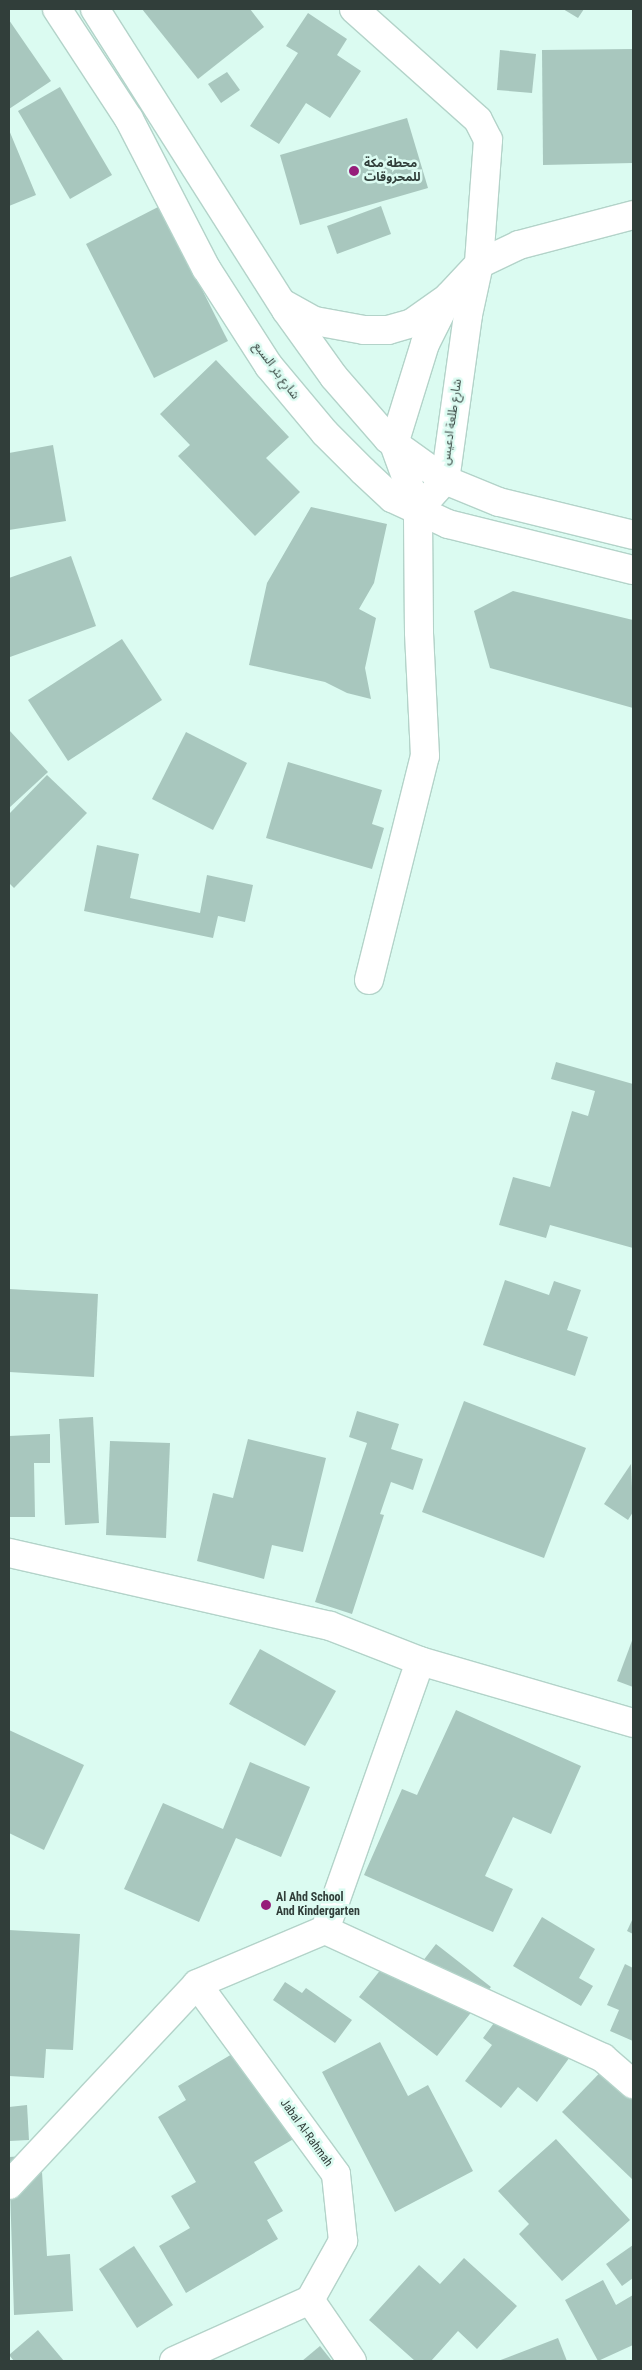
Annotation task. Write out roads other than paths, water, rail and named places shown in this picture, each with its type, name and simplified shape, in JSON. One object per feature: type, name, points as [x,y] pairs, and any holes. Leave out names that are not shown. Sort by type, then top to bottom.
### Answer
[{"type":"street","name":"شارع بئر السبع","points":[[57,9],[129,119],[206,268],[269,366],[326,433],[363,470],[392,498],[448,524],[633,570]]},
{"type":"street","points":[[95,9],[282,303],[334,376],[394,444],[444,480],[499,502],[633,535]]},
{"type":"street","name":"شارع طلعة ادعيس","points":[[354,9],[478,120],[488,140],[479,264],[468,314],[444,480],[418,510]]},
{"type":"street","points":[[282,303],[315,321],[364,330],[388,330],[412,323],[449,296],[479,264],[519,245],[633,216]]},
{"type":"street","points":[[369,980],[425,756],[419,632],[418,510],[394,444],[425,344],[449,296]]},
{"type":"street","points":[[9,1553],[330,1626],[420,1661],[633,1723]]},
{"type":"street","points":[[325,1930],[420,1661]]},
{"type":"street","points":[[9,2185],[197,1984],[325,1930],[603,2058],[633,2084]]},
{"type":"street","name":"Jabal Al-Rahmah","points":[[197,1984],[336,2174],[343,2241],[310,2300]]},
{"type":"street","points":[[174,2361],[310,2300],[352,2361]]},
{"type":"place","name":"محطة مكة للمحروقات","points":[[354,171]]},
{"type":"place","name":"Al Ahd School And Kindergarten","points":[[266,1905]]}]
